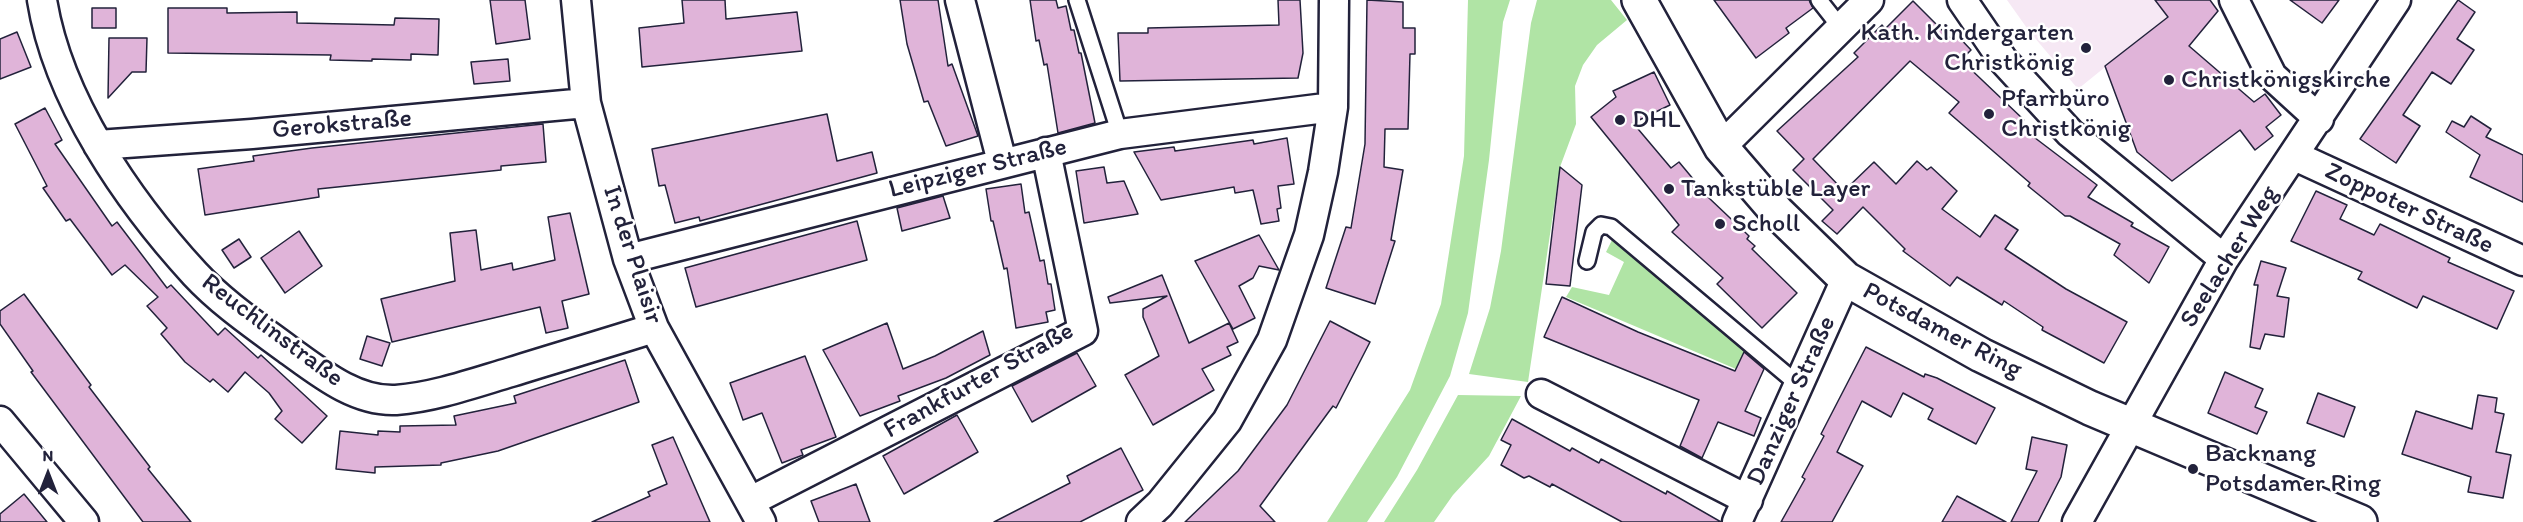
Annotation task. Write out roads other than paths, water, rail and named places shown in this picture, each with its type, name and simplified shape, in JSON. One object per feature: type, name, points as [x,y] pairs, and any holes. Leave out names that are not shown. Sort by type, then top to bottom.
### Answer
[{"type":"street","name":"Reuchlinstraße","points":[[42,0],[67,87],[98,145],[144,211],[196,276],[246,318],[349,390],[369,397],[396,400],[458,389],[654,328]]},
{"type":"street","name":"In der Plaisir","points":[[576,0],[586,103],[628,259],[654,328],[756,512]]},
{"type":"street","points":[[960,0],[1002,162]]},
{"type":"street","points":[[1141,522],[1160,504],[1195,453],[1227,422],[1272,340],[1309,235],[1323,172],[1333,107],[1334,0]]},
{"type":"street","name":"Potsdamer Ring","points":[[1640,0],[1722,147],[1777,212],[1846,279],[1981,356],[2131,426],[2360,522]]},
{"type":"street","points":[[1722,147],[1869,0]]},
{"type":"street","points":[[1962,0],[2070,133],[2224,259]]},
{"type":"street","points":[[2234,0],[2272,76],[2319,119]]},
{"type":"street","name":"Seelacher Weg","points":[[2077,522],[2224,259],[2295,156],[2396,0]]},
{"type":"street","name":"Gerokstraße","points":[[98,145],[252,134],[586,103]]},
{"type":"street","name":"Leipziger Straße","points":[[628,259],[1002,162],[1120,134],[1333,107]]},
{"type":"street","name":"Frankfurter Straße","points":[[756,512],[1083,331],[1073,251],[1046,152]]},
{"type":"street","name":"Zoppoter Straße","points":[[2295,156],[2523,261]]},
{"type":"street","name":"Danziger Straße","points":[[1743,511],[1846,279]]},
{"type":"street","points":[[1541,394],[1743,511]]},
{"type":"street","points":[[0,421],[84,522]]},
{"type":"lane","points":[[1077,0],[1120,134]]},
{"type":"lane","points":[[1820,0],[1841,28]]},
{"type":"lane","points":[[1587,261],[1595,231],[1601,225],[1611,227],[1800,386]]},
{"type":"place","name":"Kath. Kindergarten Christkönig","points":[[2086,48]]},
{"type":"place","name":"Christkönigskirche","points":[[2169,80]]},
{"type":"place","name":"Pfarrbüro Christkönig","points":[[1989,114]]},
{"type":"place","name":"DHL","points":[[1620,120]]},
{"type":"place","name":"Tankstüble Layer","points":[[1669,189]]},
{"type":"place","name":"Scholl","points":[[1720,224]]},
{"type":"place","name":"Backnang Potsdamer Ring","points":[[2193,469]]}]
